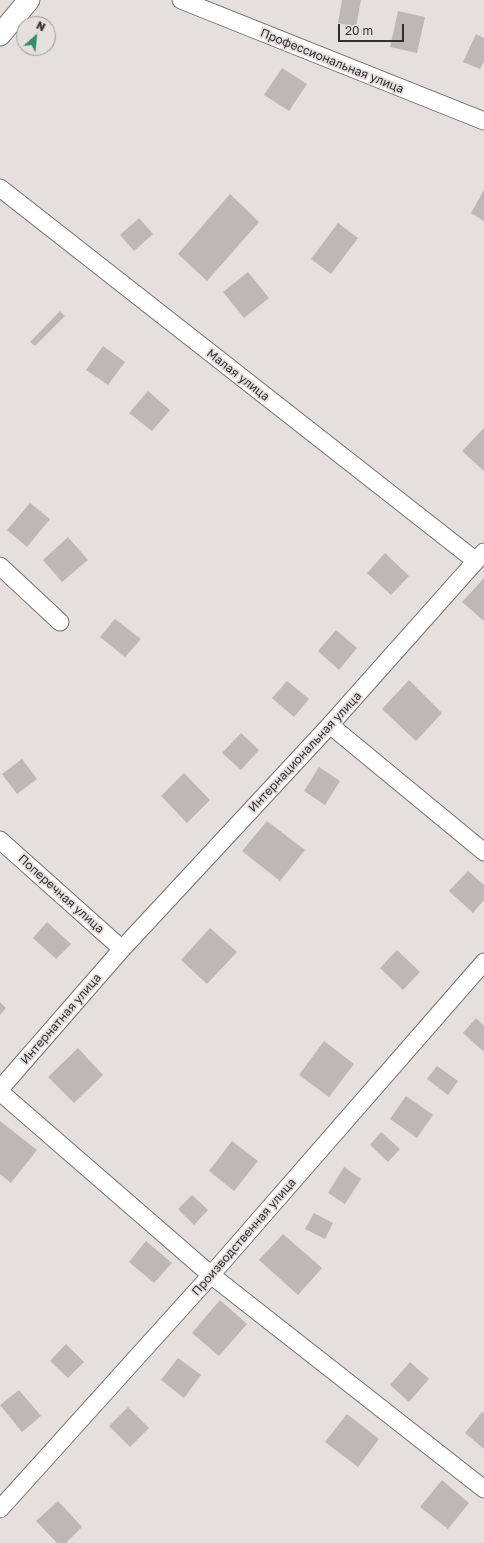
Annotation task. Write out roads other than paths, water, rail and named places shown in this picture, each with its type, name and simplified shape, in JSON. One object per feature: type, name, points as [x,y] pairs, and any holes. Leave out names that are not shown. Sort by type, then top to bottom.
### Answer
[{"type":"street","points":[[0,35],[29,0]]},
{"type":"street","name":"Профессиональная улица","points":[[181,0],[484,121]]},
{"type":"street","name":"Малая улица","points":[[0,188],[480,556]]},
{"type":"street","name":"Интернациональная улица","points":[[122,949],[330,725],[480,556]]},
{"type":"street","points":[[0,566],[60,622]]},
{"type":"street","points":[[330,725],[484,852]]},
{"type":"street","name":"Поперечная улица","points":[[0,840],[122,949]]},
{"type":"street","name":"Интернатная улица","points":[[0,1089],[122,949]]},
{"type":"street","name":"Производственная улица","points":[[0,1509],[211,1274],[484,962]]},
{"type":"street","points":[[0,1092],[211,1274],[484,1489]]}]
